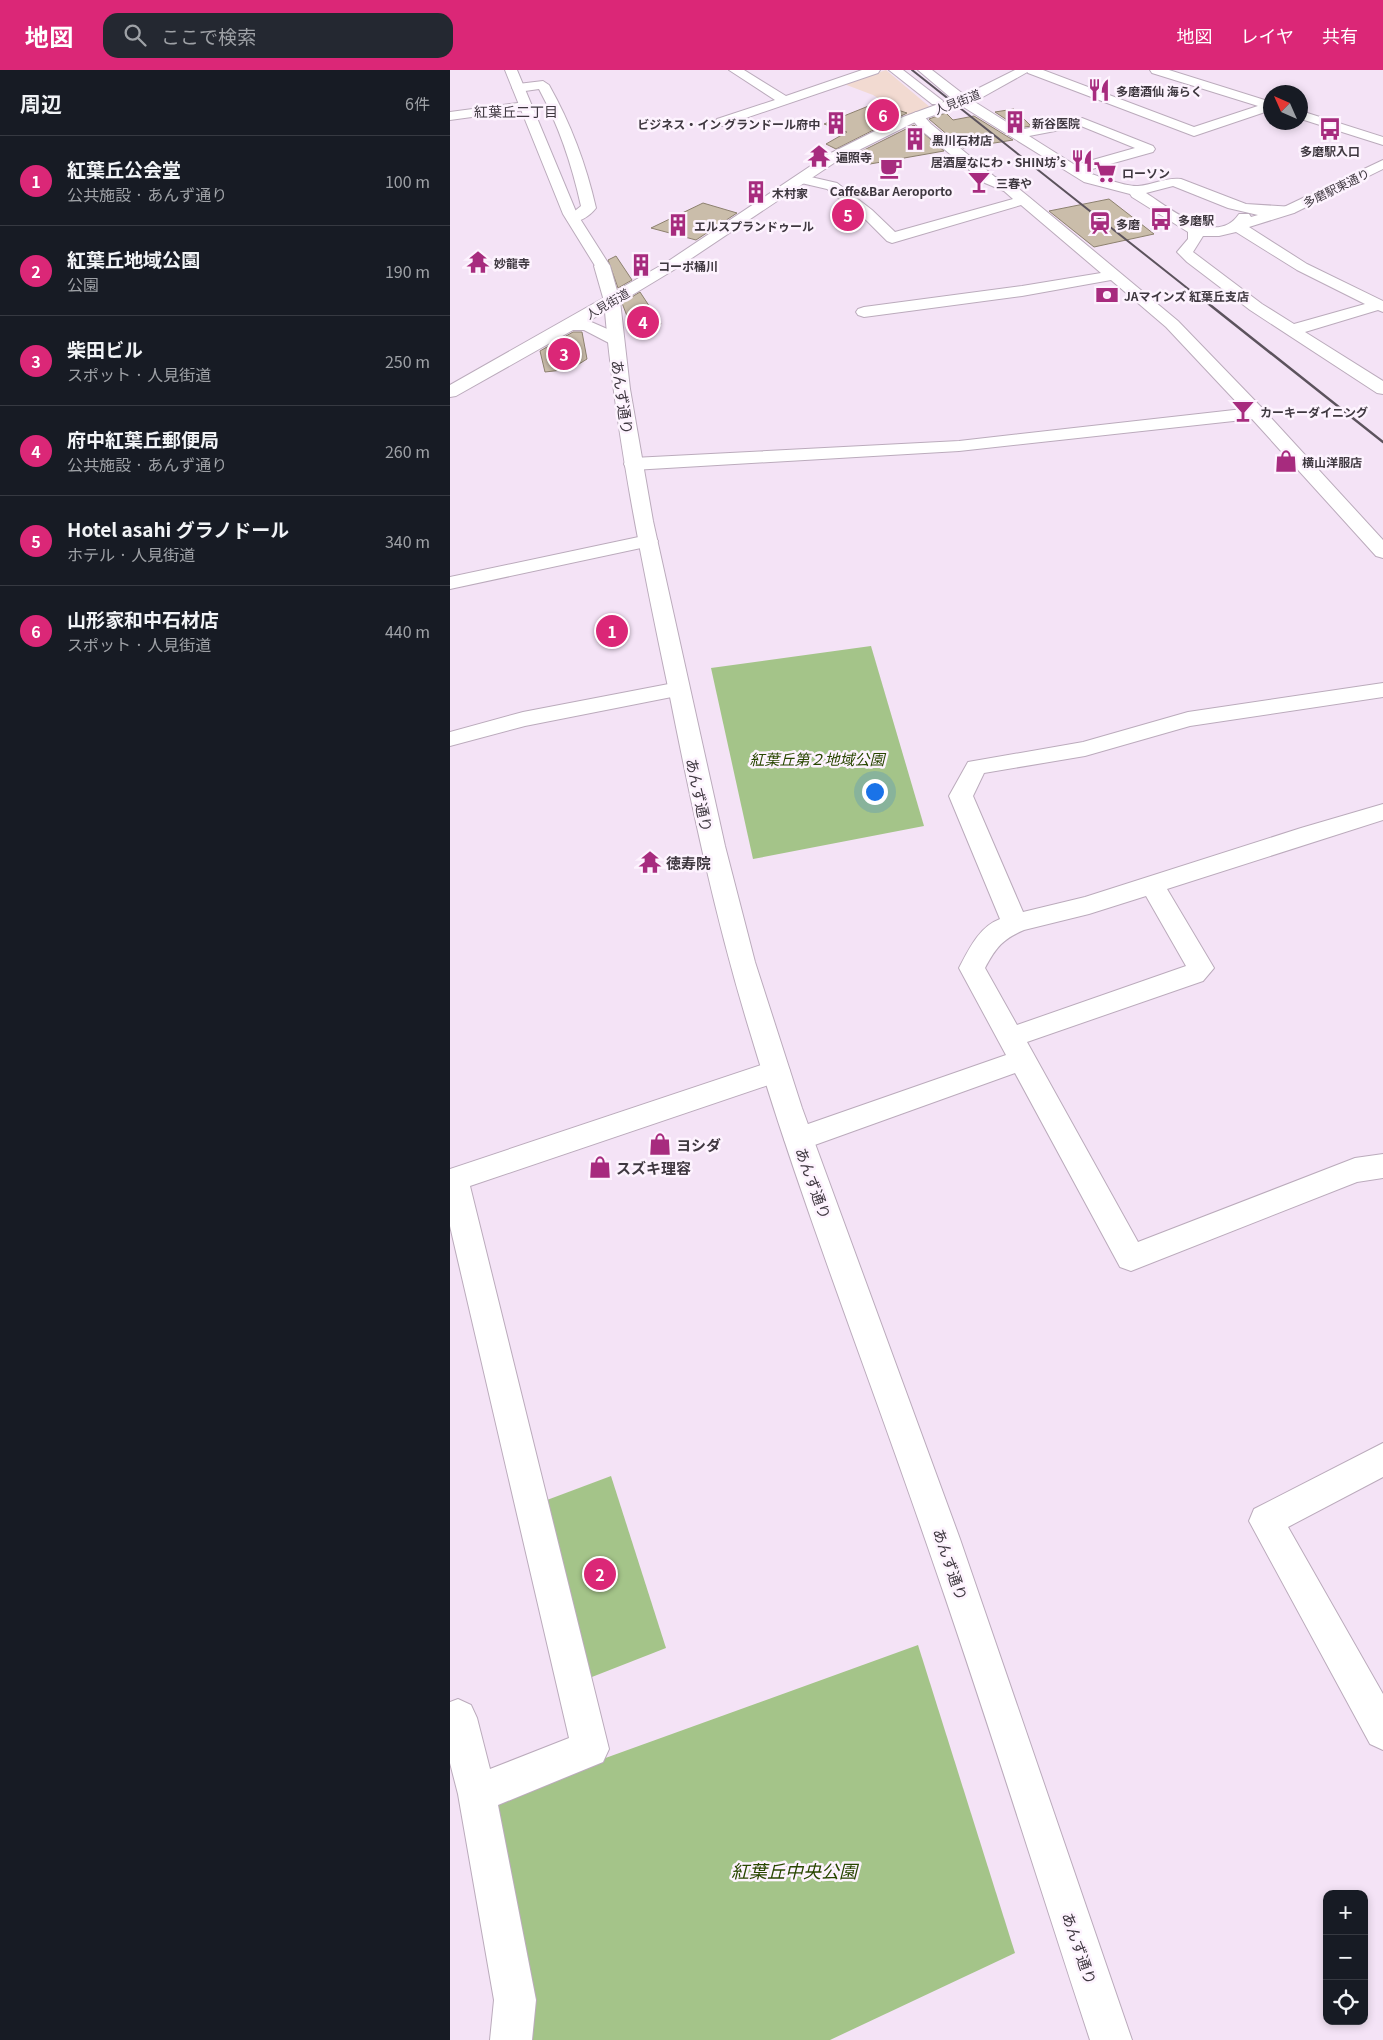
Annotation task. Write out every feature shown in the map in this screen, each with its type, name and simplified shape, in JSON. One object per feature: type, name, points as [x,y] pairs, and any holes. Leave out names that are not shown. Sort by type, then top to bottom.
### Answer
[{"type":"street","name":"あんず通り","points":[[511,70],[573,218],[602,266],[612,301],[615,339],[633,464],[648,541],[716,870],[743,965],[798,1140],[943,1541],[1111,2040]]},
{"type":"street","points":[[735,70],[786,100]]},
{"type":"street","points":[[722,122],[874,70]]},
{"type":"street","points":[[896,70],[944,106]]},
{"type":"street","points":[[924,70],[962,100],[1089,179],[1137,191],[1173,182],[1181,183],[1232,206],[1259,212],[1289,210]]},
{"type":"street","name":"人見街道","points":[[450,392],[672,265],[832,158],[916,116],[962,100],[1025,70]]},
{"type":"street","points":[[1032,70],[1194,132],[1263,108]]},
{"type":"street","points":[[1156,70],[1263,104]]},
{"type":"street","points":[[518,88],[544,85],[564,124],[583,180],[589,208],[573,218]]},
{"type":"street","points":[[450,116],[526,106]]},
{"type":"street","points":[[916,116],[926,128],[990,180],[1009,188],[1172,324],[1257,413],[1383,552]]},
{"type":"street","points":[[1308,118],[1383,141]]},
{"type":"street","points":[[1017,134],[1082,122],[1148,149],[1075,169]]},
{"type":"street","name":"多磨駅東通り","points":[[1289,210],[1383,164]]},
{"type":"street","points":[[802,179],[832,186],[868,213],[892,238],[1024,200]]},
{"type":"street","points":[[1137,191],[1137,194],[1192,237],[1220,232],[1289,210]]},
{"type":"street","points":[[1232,206],[1244,218],[1237,226]]},
{"type":"street","points":[[1237,226],[1302,267],[1381,306]]},
{"type":"street","points":[[1192,237],[1185,252],[1192,259],[1256,307],[1383,389]]},
{"type":"street","points":[[864,312],[1022,292],[1115,275]]},
{"type":"street","points":[[1293,330],[1381,306]]},
{"type":"street","points":[[568,325],[587,325],[615,339]]},
{"type":"street","points":[[633,464],[951,447],[1257,413]]},
{"type":"street","points":[[450,583],[648,541]]},
{"type":"street","points":[[450,738],[523,719],[679,689]]},
{"type":"street","points":[[1015,924],[961,796],[976,767],[1084,748],[1188,719],[1383,690]]},
{"type":"street","points":[[1383,812],[1338,824],[1068,912],[1015,924],[999,931],[981,951],[972,968],[1131,1258],[1355,1170],[1383,1166]]},
{"type":"street","points":[[798,1140],[1194,974],[1201,968],[1152,886]]},
{"type":"street","points":[[477,1794],[590,1749],[452,1181],[776,1070]]},
{"type":"street","points":[[1383,1459],[1266,1520],[1383,1731]]},
{"type":"street","points":[[450,1721],[458,1718],[477,1794],[515,2000],[511,2040]]},
{"type":"shaded area","points":[[886,70],[931,108],[907,116],[873,95],[844,84]]},
{"type":"green space","name":"紅葉丘第２地域公園","points":[[871,646],[924,826],[753,859],[711,668]]},
{"type":"green space","points":[[611,1476],[666,1648],[574,1684],[547,1500]]},
{"type":"green space","name":"紅葉丘中央公園","points":[[918,1645],[1015,1953],[830,2040],[530,2040],[492,1815],[503,1795]]},
{"type":"building","points":[[876,103],[907,113],[836,149],[826,144],[847,132],[824,124]]},
{"type":"building","points":[[1014,109],[1031,126],[1019,128],[995,112]]},
{"type":"building","points":[[946,113],[953,120],[974,116],[1013,140],[963,148],[929,119]]},
{"type":"building","points":[[914,125],[944,151],[870,164],[852,156]]},
{"type":"building","points":[[1109,199],[1154,234],[1094,247],[1049,211]]},
{"type":"building","points":[[703,203],[737,213],[696,240],[651,228]]},
{"type":"building","points":[[616,256],[632,280],[618,288],[608,260]]},
{"type":"building","points":[[640,292],[661,324],[632,329],[622,303]]},
{"type":"building","points":[[573,332],[582,332],[587,359],[571,369],[545,372],[540,351]]},
{"type":"railway","points":[[912,70],[1201,299]]},
{"type":"railway","points":[[1200,297],[1383,442]]},
{"type":"place","name":"多磨酒仙 海らく","points":[[1099,90]]},
{"type":"place","name":"山形家和中石材店","points":[[883,115]]},
{"type":"place","name":"新谷医院","points":[[1015,122]]},
{"type":"place","name":"ビジネス・イン グランドール府中","points":[[836,123]]},
{"type":"place","name":"多磨駅入口","points":[[1330,129]]},
{"type":"place","name":"黒川石材店","points":[[915,139]]},
{"type":"place","name":"遍照寺","points":[[819,156]]},
{"type":"place","name":"居酒屋なにわ・SHIN坊’s","points":[[1082,161]]},
{"type":"place","name":"Caffe&Bar Aeroporto","points":[[891,168]]},
{"type":"place","name":"ローソン","points":[[1105,172]]},
{"type":"place","name":"三春や","points":[[979,182]]},
{"type":"place","name":"木村家","points":[[756,192]]},
{"type":"place","name":"Hotel asahi グラノドール","points":[[848,215]]},
{"type":"place","name":"多磨駅","points":[[1161,219]]},
{"type":"place","name":"多磨","points":[[1100,223]]},
{"type":"place","name":"エルスプランドゥール","points":[[678,225]]},
{"type":"place","name":"妙龍寺","points":[[478,262]]},
{"type":"place","name":"コーポ桶川","points":[[641,265]]},
{"type":"place","name":"JAマインズ 紅葉丘支店","points":[[1107,295]]},
{"type":"place","name":"府中紅葉丘郵便局","points":[[643,322]]},
{"type":"place","name":"柴田ビル","points":[[564,354]]},
{"type":"place","name":"カーキーダイニング","points":[[1243,411]]},
{"type":"place","name":"横山洋服店","points":[[1286,461]]},
{"type":"place","name":"紅葉丘公会堂","points":[[612,631]]},
{"type":"place","name":"徳寿院","points":[[650,862]]},
{"type":"place","name":"ヨシダ","points":[[660,1144]]},
{"type":"place","name":"スズキ理容","points":[[600,1167]]},
{"type":"place","name":"紅葉丘地域公園","points":[[600,1574]]},
{"type":"district","name":"紅葉丘二丁目","points":[[516,111]]}]
